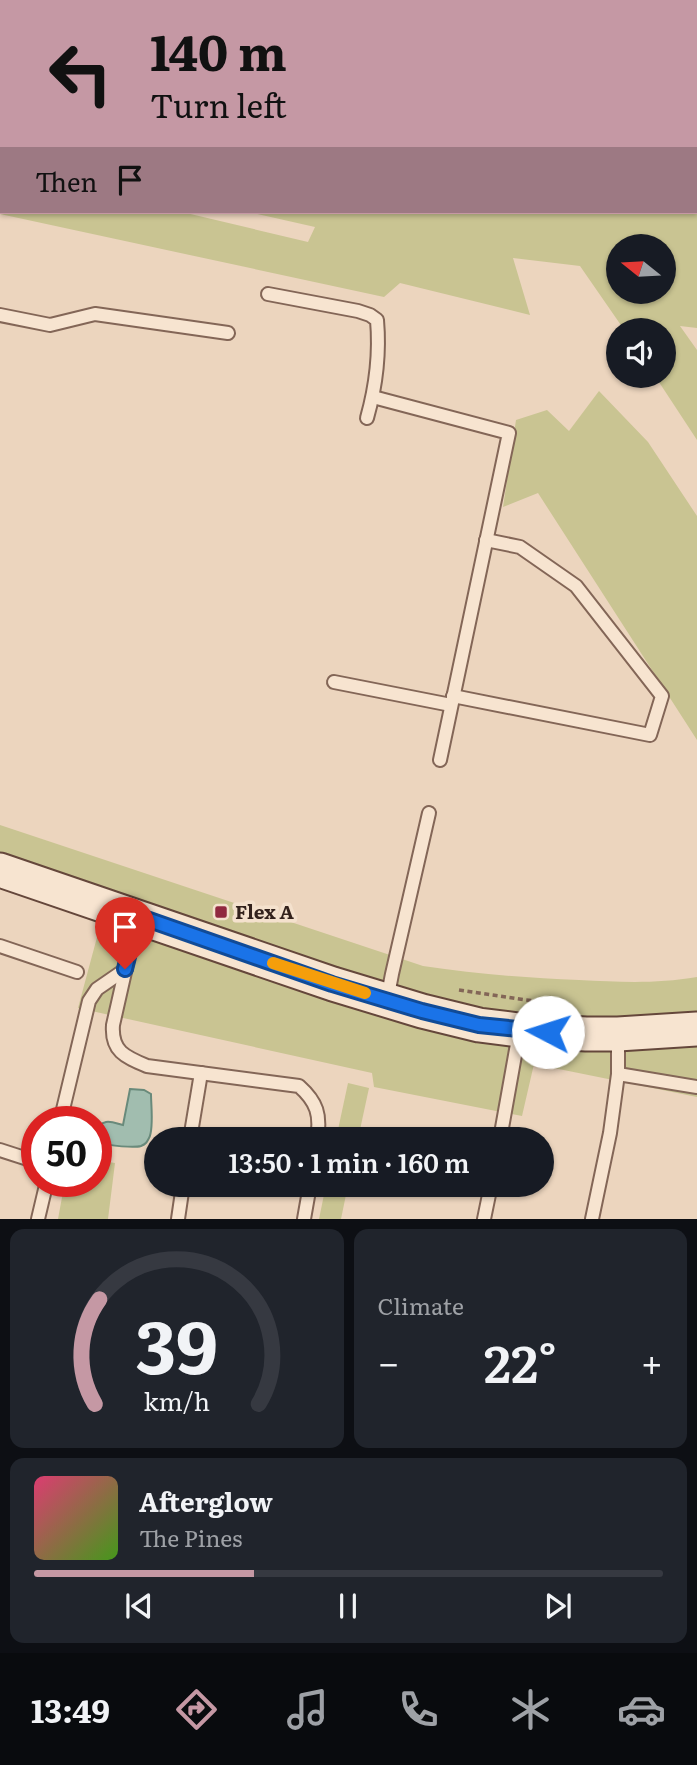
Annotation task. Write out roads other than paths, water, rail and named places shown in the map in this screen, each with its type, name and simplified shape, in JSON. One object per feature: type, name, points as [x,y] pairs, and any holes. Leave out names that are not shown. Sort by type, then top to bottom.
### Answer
[{"type":"main road","points":[[0,870],[332,984],[479,1025],[548,1032],[618,1034],[697,1029]]},
{"type":"lane","points":[[268,294],[358,311],[377,320],[379,346],[373,397],[367,418]]},
{"type":"lane","points":[[0,315],[50,325],[95,314],[228,333]]},
{"type":"lane","points":[[373,397],[509,433],[440,760]]},
{"type":"lane","points":[[334,682],[650,735],[662,696],[576,586],[520,547],[486,540]]},
{"type":"lane","points":[[387,1000],[429,813]]},
{"type":"lane","points":[[138,916],[113,1031],[120,1052],[146,1066],[299,1086],[318,1110],[318,1127]]},
{"type":"lane","points":[[0,946],[77,972]]},
{"type":"lane","points":[[64,1106],[89,1001],[97,989],[125,969]]},
{"type":"lane","points":[[502,1127],[519,1030]]},
{"type":"lane","points":[[592,1219],[610,1133],[618,1074],[618,1034]]},
{"type":"lane","points":[[192,1127],[201,1073]]},
{"type":"lane","points":[[618,1074],[697,1087]]},
{"type":"lane","points":[[0,1150],[21,1157]]},
{"type":"lane","points":[[38,1219],[43,1197]]},
{"type":"lane","points":[[178,1219],[181,1197]]},
{"type":"lane","points":[[304,1219],[308,1197]]},
{"type":"lane","points":[[484,1219],[489,1197]]},
{"type":"place","name":"Flex A","points":[[221,912]]}]
